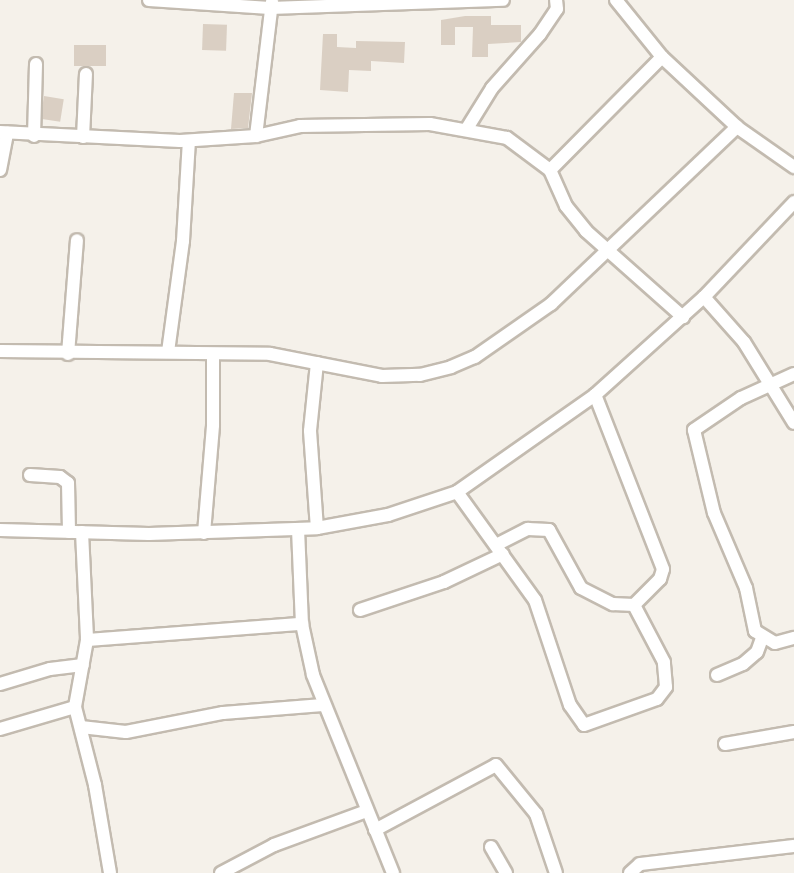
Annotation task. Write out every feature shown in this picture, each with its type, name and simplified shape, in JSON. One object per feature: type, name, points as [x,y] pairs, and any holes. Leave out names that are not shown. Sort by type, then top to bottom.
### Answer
[{"type":"street","points":[[149,0],[271,4],[503,0]]},
{"type":"street","points":[[466,130],[492,88],[540,34],[557,9],[556,0]]},
{"type":"street","points":[[616,0],[663,57],[737,127],[794,167]]},
{"type":"street","points":[[256,136],[271,4]]},
{"type":"street","points":[[550,170],[663,57]]},
{"type":"street","points":[[34,135],[36,64]]},
{"type":"street","points":[[83,137],[86,74]]},
{"type":"street","points":[[0,170],[3,132],[189,141],[256,136],[300,126],[430,124],[507,138],[550,170],[566,206],[604,249],[683,317]]},
{"type":"street","points":[[0,351],[68,354],[270,354],[382,376],[420,375],[451,367],[475,357],[551,304],[604,249],[737,127]]},
{"type":"street","points":[[167,352],[183,241],[189,141]]},
{"type":"street","points":[[0,530],[204,533],[317,528],[388,515],[457,492],[595,394],[704,297],[794,202]]},
{"type":"street","points":[[68,354],[77,240]]},
{"type":"street","points":[[704,297],[744,342],[794,423]]},
{"type":"street","points":[[204,533],[214,425],[213,354]]},
{"type":"street","points":[[317,363],[310,431],[317,528]]},
{"type":"street","points":[[794,374],[741,398],[694,430],[714,513],[747,588],[755,631],[762,638],[775,643],[794,638]]},
{"type":"street","points":[[595,394],[663,569],[660,579],[634,605]]},
{"type":"street","points":[[30,475],[60,477],[68,483],[87,640],[75,707],[110,873]]},
{"type":"street","points":[[457,492],[535,600],[570,705],[584,725],[657,699],[666,687],[664,662],[634,605]]},
{"type":"street","points":[[298,529],[302,624],[323,705],[393,873]]},
{"type":"street","points":[[360,610],[444,582],[500,550],[528,529],[550,530],[581,588],[603,601],[634,605]]},
{"type":"street","points":[[87,640],[302,624]]},
{"type":"street","points":[[717,675],[743,664],[757,652],[762,638]]},
{"type":"street","points":[[0,684],[50,669],[83,665]]},
{"type":"street","points":[[81,727],[126,732],[223,713],[323,705]]},
{"type":"street","points":[[0,729],[75,707]]},
{"type":"street","points":[[725,744],[794,732]]},
{"type":"street","points":[[375,830],[496,765],[536,814],[556,873]]},
{"type":"street","points":[[221,873],[274,845],[367,811]]},
{"type":"street","points":[[630,873],[640,864],[794,846]]},
{"type":"street","points":[[491,847],[506,873]]},
{"type":"building","points":[[491,16],[491,25],[521,25],[521,42],[488,44],[488,57],[472,57],[473,27],[455,27],[455,45],[441,45],[441,20]]},
{"type":"building","points":[[203,24],[227,25],[226,51],[202,50]]},
{"type":"building","points":[[323,34],[337,34],[337,47],[356,48],[356,41],[405,42],[404,63],[371,61],[371,71],[349,70],[348,92],[320,90]]},
{"type":"building","points":[[74,45],[106,45],[106,66],[74,66]]},
{"type":"building","points":[[234,93],[252,93],[248,128],[231,129]]},
{"type":"building","points":[[44,96],[64,99],[60,122],[40,119]]}]
